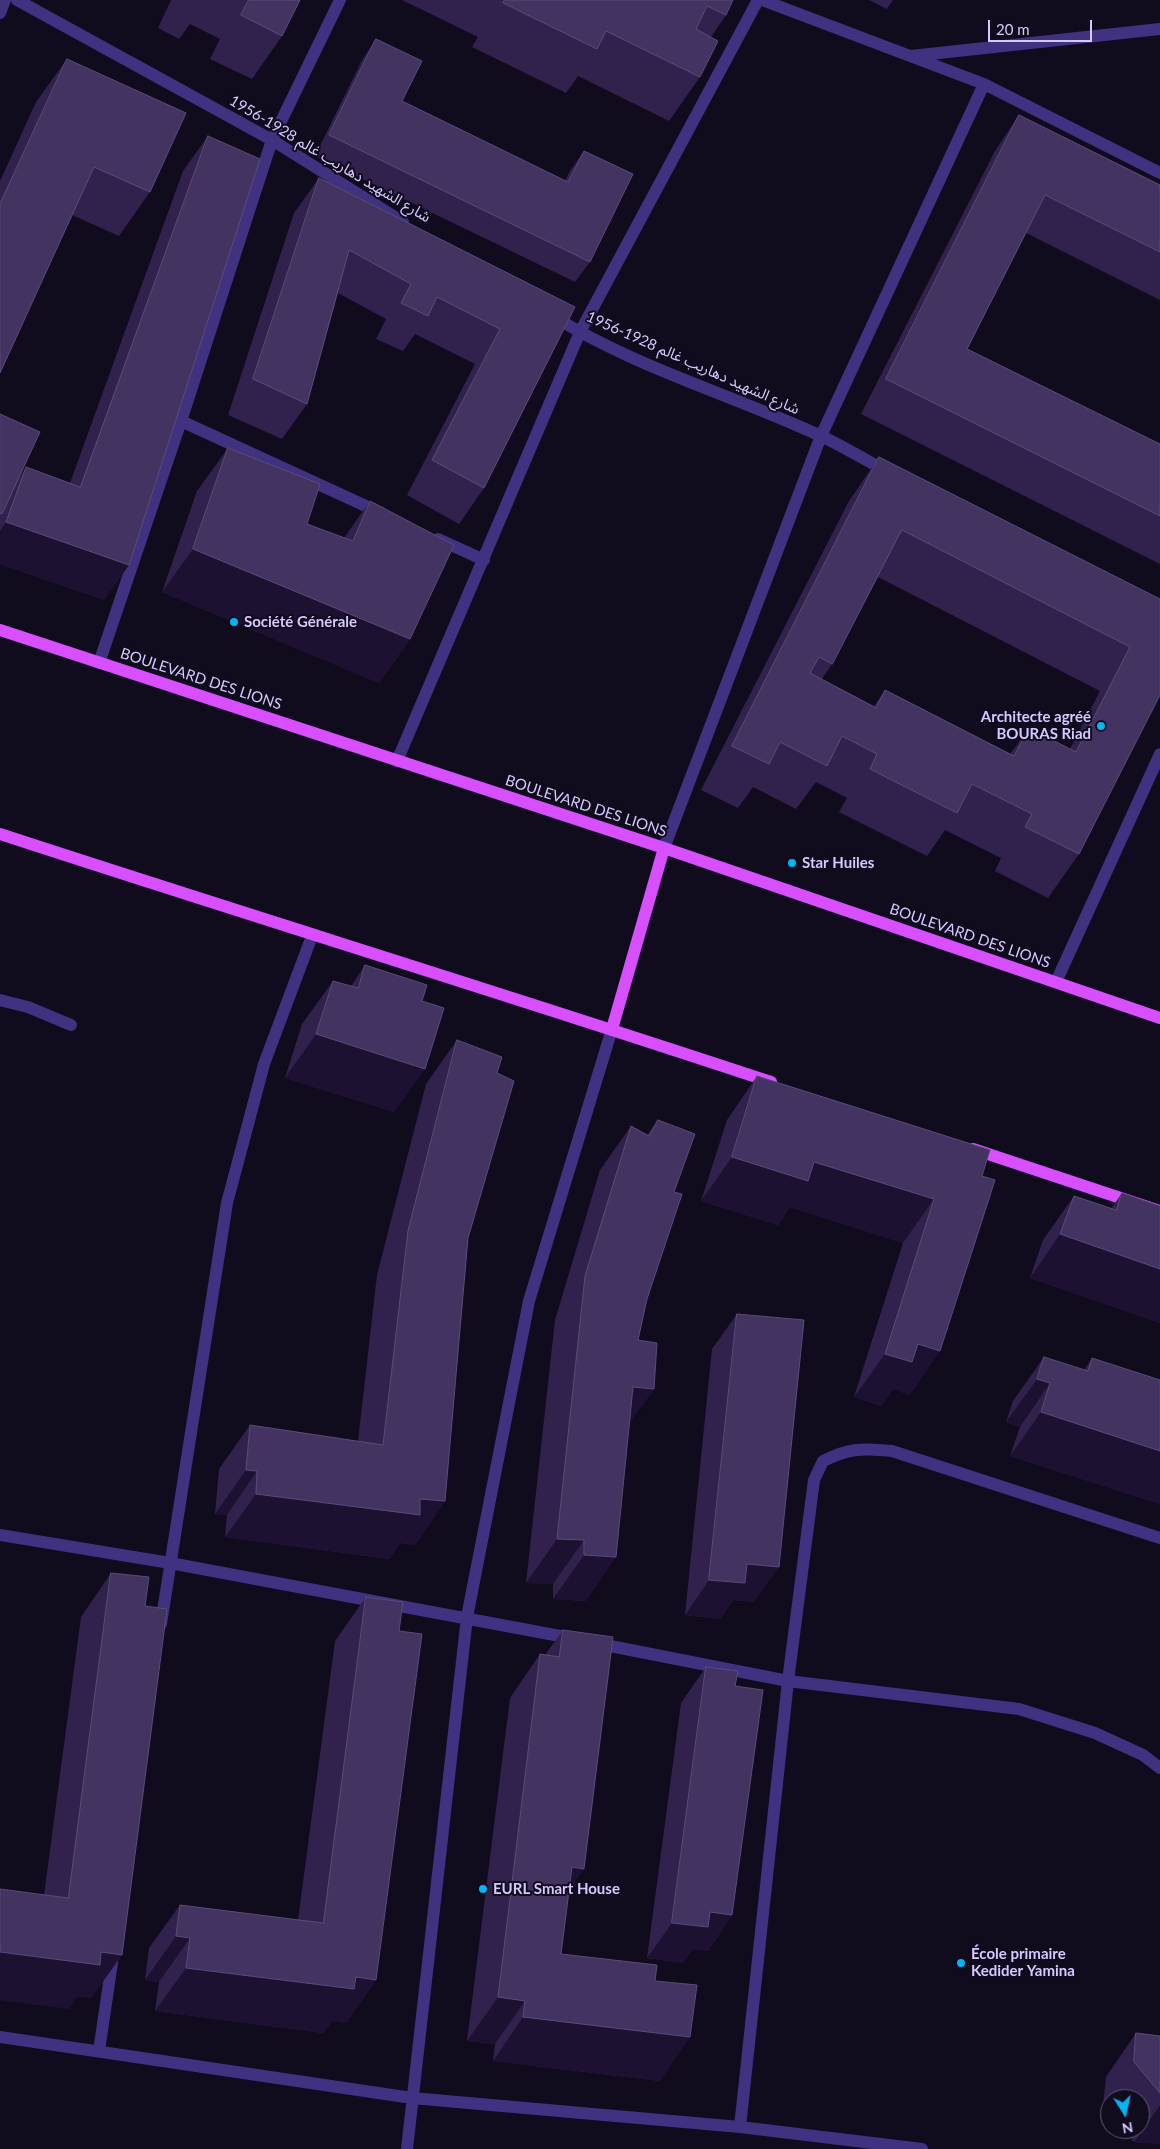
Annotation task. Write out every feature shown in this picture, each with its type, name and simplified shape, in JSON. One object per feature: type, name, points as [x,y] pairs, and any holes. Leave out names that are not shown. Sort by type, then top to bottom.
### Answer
[{"type":"main road","name":"BOULEVARD DES LIONS","points":[[0,630],[664,848],[1160,1018]]},
{"type":"main road","points":[[0,834],[312,936],[612,1029],[787,1088]]},
{"type":"main road","points":[[612,1029],[664,848]]},
{"type":"main road","points":[[964,1146],[1160,1211]]},
{"type":"street","points":[[0,12],[5,0]]},
{"type":"street","name":"شارع الشهيد دهاريب غالم 1928-1956","points":[[17,0],[272,140],[413,228]]},
{"type":"street","points":[[99,663],[181,421],[272,140],[340,0]]},
{"type":"street","points":[[397,761],[580,332],[760,0],[984,84],[1160,172]]},
{"type":"street","points":[[908,56],[1160,29]]},
{"type":"street","points":[[664,848],[821,436],[984,84]]},
{"type":"street","name":"شارع الشهيد دهاريب غالم 1928-1956","points":[[546,312],[580,332],[634,358],[821,436],[899,478]]},
{"type":"street","points":[[181,421],[395,519]]},
{"type":"street","points":[[430,535],[484,560]]},
{"type":"street","points":[[1056,982],[1160,754]]},
{"type":"street","points":[[159,1641],[227,1203],[264,1064],[312,936]]},
{"type":"street","points":[[0,1000],[28,1007],[71,1025]]},
{"type":"street","points":[[407,2149],[467,1621],[530,1301],[612,1029]]},
{"type":"street","points":[[740,2127],[788,1681],[814,1480],[823,1461],[843,1451],[869,1448],[892,1451],[1160,1538]]},
{"type":"street","points":[[0,1535],[170,1563],[788,1681],[1019,1709],[1095,1733],[1143,1755],[1160,1768]]},
{"type":"street","points":[[99,2051],[114,1943]]},
{"type":"street","points":[[0,2037],[412,2098],[740,2127],[922,2149]]},
{"type":"building","points":[[249,0],[300,0],[282,36],[241,15]]},
{"type":"building","points":[[505,0],[733,0],[726,15],[707,6],[696,29],[718,41],[700,77],[606,31],[597,49],[503,3]]},
{"type":"building","points":[[376,39],[422,61],[402,101],[568,182],[584,151],[633,174],[590,262],[329,135]]},
{"type":"building","points":[[67,59],[186,113],[150,192],[94,167],[0,373],[0,204]]},
{"type":"building","points":[[1019,115],[1160,185],[1160,252],[1045,195],[967,349],[1160,444],[1160,516],[886,379]]},
{"type":"building","points":[[208,136],[260,159],[129,565],[6,522],[26,467],[80,487]]},
{"type":"building","points":[[319,178],[575,307],[484,488],[432,460],[500,329],[437,297],[428,316],[401,303],[411,284],[349,250],[307,404],[253,379]]},
{"type":"building","points":[[0,414],[40,432],[2,514],[0,513]]},
{"type":"building","points":[[228,448],[320,484],[307,524],[353,541],[370,501],[454,545],[410,639],[193,549]]},
{"type":"building","points":[[879,457],[1160,599],[1160,695],[1079,854],[1025,827],[1032,814],[972,784],[957,813],[870,769],[877,754],[842,736],[827,766],[780,742],[769,764],[732,746]],"holes":[[[902,530],[1130,647],[1076,752],[1029,728],[1014,756],[885,690],[876,708],[810,673],[819,657],[832,664]]]},
{"type":"building","points":[[365,965],[427,985],[422,1001],[444,1008],[425,1069],[316,1034],[333,981],[358,988]]},
{"type":"building","points":[[457,1040],[502,1057],[497,1073],[514,1081],[468,1238],[445,1501],[420,1499],[420,1515],[256,1494],[257,1471],[246,1470],[250,1425],[383,1445],[408,1231]]},
{"type":"building","points":[[757,1076],[990,1150],[982,1176],[995,1180],[940,1351],[918,1344],[912,1362],[885,1354],[934,1199],[814,1162],[808,1181],[732,1157]]},
{"type":"building","points":[[658,1120],[695,1134],[674,1192],[682,1194],[647,1299],[638,1340],[657,1343],[654,1389],[633,1387],[616,1557],[584,1555],[584,1540],[557,1539],[585,1276],[631,1126],[649,1136]]},
{"type":"building","points":[[1122,1193],[1160,1206],[1160,1269],[1060,1234],[1074,1196],[1116,1210]]},
{"type":"building","points":[[737,1314],[804,1320],[779,1567],[747,1564],[745,1583],[709,1580]]},
{"type":"building","points":[[1044,1357],[1088,1371],[1092,1358],[1160,1380],[1160,1451],[1041,1412],[1050,1383],[1037,1379]]},
{"type":"building","points":[[111,1573],[149,1577],[145,1606],[167,1609],[122,1955],[101,1952],[100,1965],[0,1952],[0,1889],[68,1898]]},
{"type":"building","points":[[366,1597],[403,1602],[399,1631],[422,1634],[376,1980],[356,1977],[354,1989],[186,1968],[190,1938],[176,1936],[180,1905],[323,1923]]},
{"type":"building","points":[[563,1630],[613,1637],[584,1869],[572,1867],[561,1954],[657,1965],[655,1981],[697,1985],[690,2037],[523,2017],[525,2001],[498,1997],[540,1654],[559,1657]]},
{"type":"building","points":[[706,1667],[738,1671],[735,1686],[763,1690],[732,1915],[710,1912],[708,1927],[672,1923]]},
{"type":"building","points":[[1136,2033],[1160,2036],[1160,2093],[1134,2062]]},
{"type":"place","name":"Société Générale","points":[[234,622]]},
{"type":"place","name":"Architecte agréé BOURAS Riad","points":[[1101,726]]},
{"type":"place","name":"Star Huiles","points":[[792,863]]},
{"type":"place","name":"EURL Smart House","points":[[483,1889]]},
{"type":"place","name":"École primaire Kedider Yamina","points":[[961,1963]]}]
